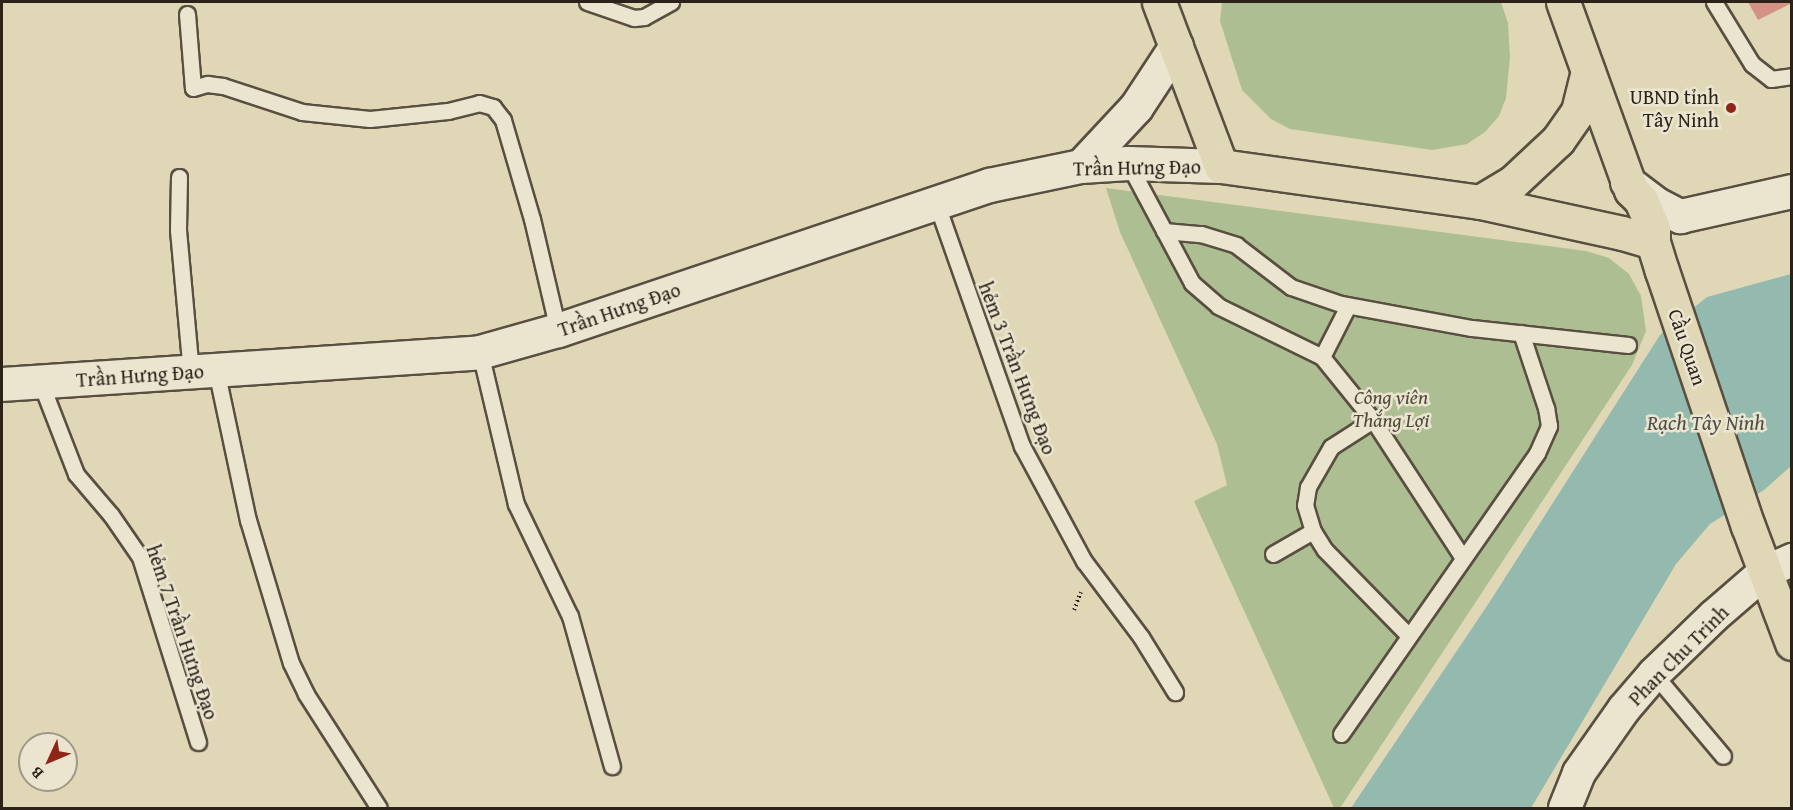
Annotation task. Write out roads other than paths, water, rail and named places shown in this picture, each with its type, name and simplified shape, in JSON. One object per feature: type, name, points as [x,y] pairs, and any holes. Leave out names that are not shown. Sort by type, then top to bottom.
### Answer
[{"type":"main road","name":"Trần Hưng Đạo","points":[[1160,2],[1221,166],[1479,202],[1622,233],[1657,254]]},
{"type":"main road","points":[[1563,2],[1629,186],[1629,205],[1640,234],[1657,254]]},
{"type":"main road","points":[[1479,202],[1512,183],[1558,140],[1578,111],[1588,71]]},
{"type":"main road","name":"Cầu Quan","points":[[1657,254],[1748,526],[1778,566],[1791,643]]},
{"type":"street","points":[[1081,166],[1136,107],[1176,46]]},
{"type":"street","name":"Trần Hưng Đạo","points":[[15,387],[203,371],[480,352],[558,330],[989,185],[1081,166],[1128,163],[1221,166]]},
{"type":"street","points":[[1629,186],[1680,216],[1791,191]]},
{"type":"street","points":[[1657,254],[1680,216]]},
{"type":"street","name":"Phan Chu Trinh","points":[[1564,808],[1579,773],[1624,710],[1654,674],[1714,616],[1778,566]]},
{"type":"lane","points":[[586,2],[634,18],[644,17],[670,2]]},
{"type":"lane","points":[[1714,2],[1752,64],[1771,79],[1791,76]]},
{"type":"lane","points":[[187,14],[193,88],[207,84],[223,86],[302,112],[370,119],[448,111],[478,103],[494,107],[502,120],[529,208],[558,330]]},
{"type":"lane","points":[[1128,163],[1192,283],[1218,306],[1322,357],[1373,420],[1463,558]]},
{"type":"lane","points":[[179,177],[178,230],[203,371],[291,663],[306,694],[379,808]]},
{"type":"lane","name":"hẻm 3 Trần Hưng Đạo","points":[[936,202],[1022,446],[1084,561],[1141,637],[1175,692]]},
{"type":"lane","points":[[1164,231],[1201,234],[1236,245],[1291,286],[1348,306],[1472,328],[1628,345]]},
{"type":"lane","points":[[1322,357],[1348,306]]},
{"type":"lane","points":[[1341,734],[1536,453],[1549,426],[1546,408],[1521,333]]},
{"type":"lane","points":[[480,352],[516,504],[570,616],[612,766]]},
{"type":"lane","name":"hẻm 7 Trần Hưng Đạo","points":[[15,387],[76,474],[111,514],[140,557],[198,742]]},
{"type":"lane","points":[[1373,420],[1331,447],[1308,487],[1305,505],[1313,531],[1325,550],[1409,636]]},
{"type":"lane","points":[[1273,554],[1313,531]]},
{"type":"lane","points":[[1654,674],[1723,756]]},
{"type":"water","name":"Rạch Tây Ninh","points":[[1791,274],[1791,466],[1764,490],[1710,524],[1676,564],[1531,808],[1351,808],[1489,603],[1660,335],[1707,297]]},
{"type":"place","name":"UBND tỉnh Tây Ninh","points":[[1731,108]]},
{"type":"park label","name":"Công viên Thắng Lợi","points":[[1391,408]]}]
